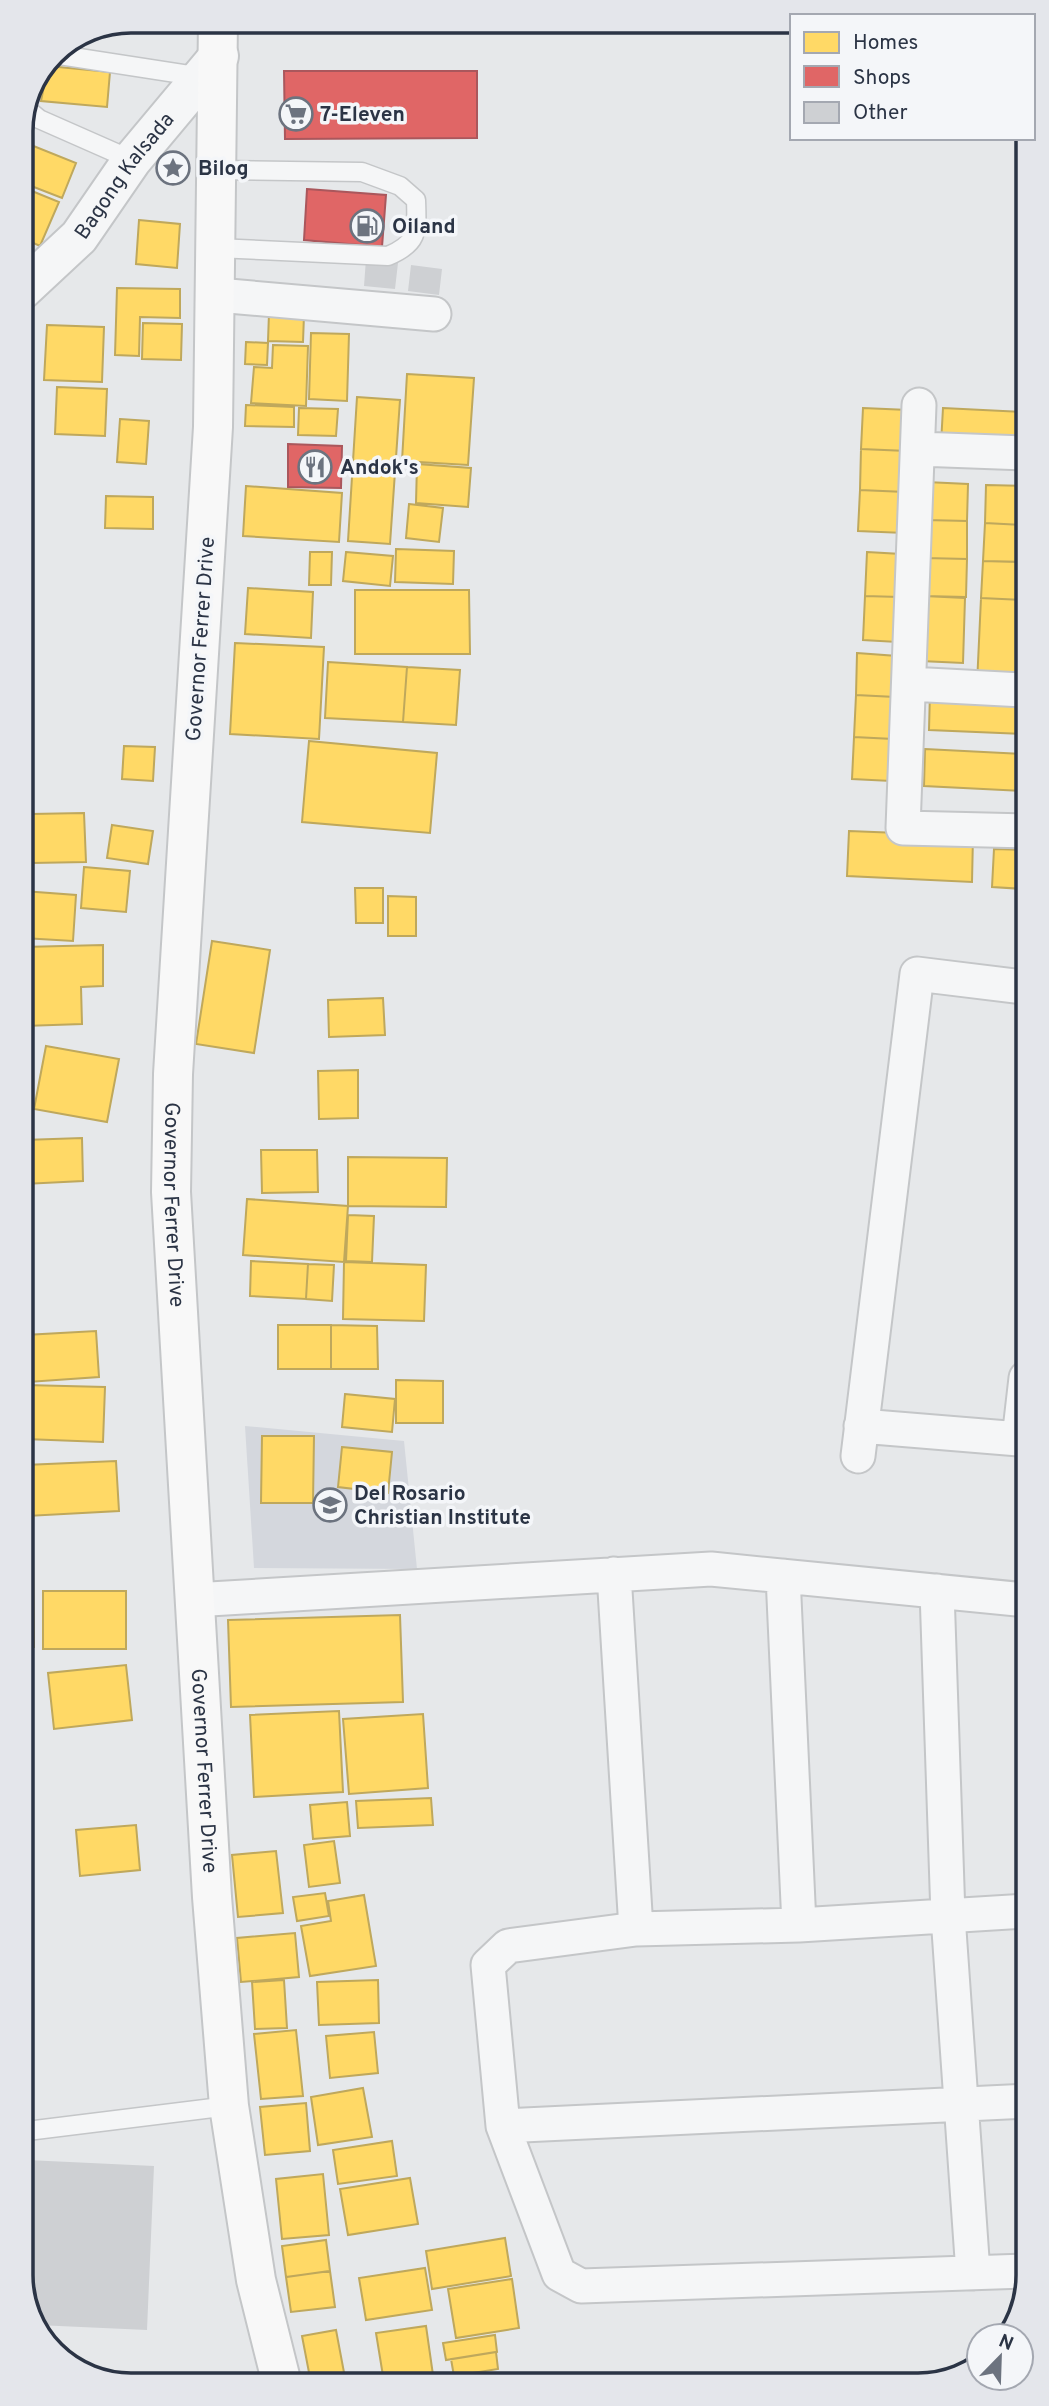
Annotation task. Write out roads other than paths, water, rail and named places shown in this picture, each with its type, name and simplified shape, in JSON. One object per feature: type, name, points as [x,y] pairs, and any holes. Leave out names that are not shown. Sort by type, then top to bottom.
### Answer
[{"type":"main road","name":"Governor Ferrer Drive","points":[[213,52],[218,170],[212,440],[173,1074],[171,1192],[193,1600],[212,1897],[229,2106],[256,2280],[279,2373]]},
{"type":"street","name":"Bagong Kalsada","points":[[33,280],[79,237],[132,160],[213,52]]},
{"type":"street","points":[[217,295],[434,314]]},
{"type":"street","points":[[919,405],[903,828],[1016,831]]},
{"type":"street","points":[[918,449],[1016,453]]},
{"type":"street","points":[[909,684],[1016,691]]},
{"type":"street","points":[[1016,986],[917,974],[859,1441],[1016,1439]]},
{"type":"street","points":[[193,1600],[711,1569],[1016,1599]]},
{"type":"street","points":[[614,1574],[636,1929]]},
{"type":"street","points":[[783,1576],[800,1925]]},
{"type":"street","points":[[937,1591],[947,1916],[973,2273]]},
{"type":"street","points":[[1016,1912],[800,1925],[636,1929],[508,1946],[488,1965],[503,2126],[559,2274],[581,2286],[1016,2271]]},
{"type":"street","points":[[503,2126],[1016,2101]]},
{"type":"lane","points":[[72,54],[213,52]]},
{"type":"lane","points":[[35,116],[132,160]]},
{"type":"lane","points":[[216,248],[388,256],[407,248],[417,230],[416,200],[400,187],[362,172],[218,170]]},
{"type":"lane","points":[[33,2130],[229,2106]]},
{"type":"place","name":"7-Eleven","points":[[296,114]]},
{"type":"place","name":"Bilog","points":[[173,168]]},
{"type":"place","name":"Oiland","points":[[367,226]]},
{"type":"place","name":"Andok's","points":[[315,467]]},
{"type":"place","name":"Del Rosario Christian Institute","points":[[330,1505]]}]
